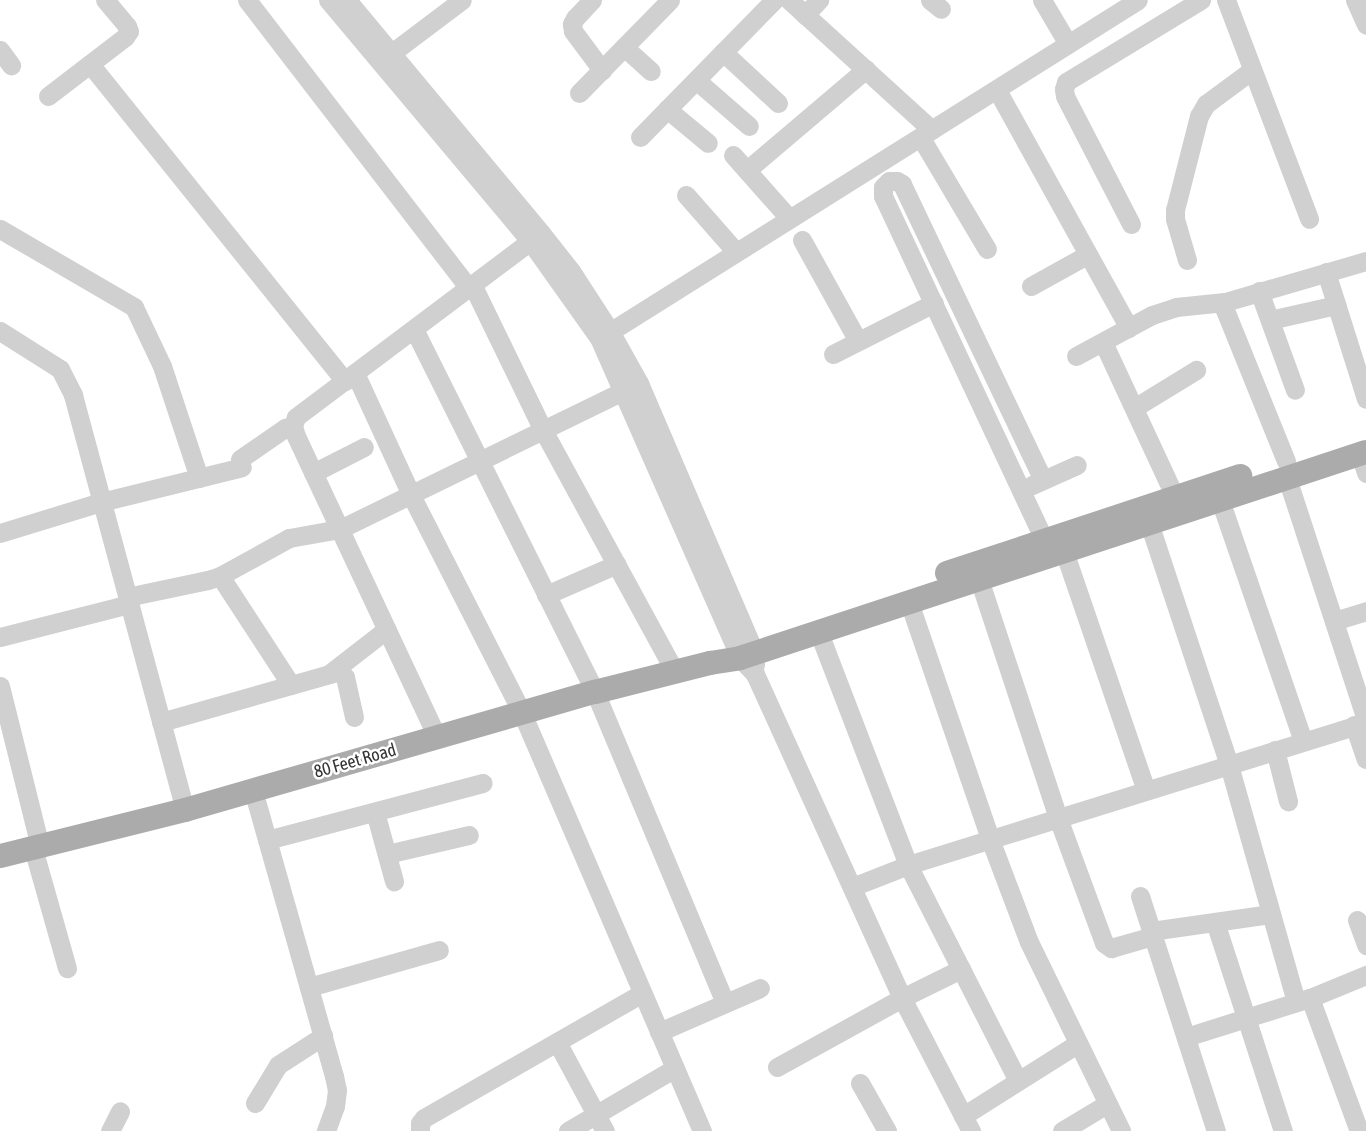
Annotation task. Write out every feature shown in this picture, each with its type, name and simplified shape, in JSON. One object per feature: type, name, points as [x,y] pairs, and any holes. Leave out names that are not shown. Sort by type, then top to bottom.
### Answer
[{"type":"main road","points":[[747,654],[1054,545],[1176,496],[1286,469],[1365,453]]},
{"type":"main road","points":[[747,654],[819,633],[979,579],[1054,545],[1149,523],[1220,500],[1286,469]]},
{"type":"main road","name":"80 Feet Road","points":[[0,856],[184,810],[595,692],[747,654]]},
{"type":"street","points":[[48,96],[125,37],[129,31],[105,0]]},
{"type":"street","points":[[247,0],[470,286],[543,430],[675,672]]},
{"type":"street","points":[[328,0],[385,58],[535,237],[571,271],[631,387],[747,654],[902,998],[967,1123],[1018,1081],[1078,1044]]},
{"type":"street","points":[[347,0],[385,58]]},
{"type":"street","points":[[385,58],[462,0]]},
{"type":"street","points":[[592,0],[575,18],[572,24],[573,31],[602,70]]},
{"type":"street","points":[[580,93],[670,0]]},
{"type":"street","points":[[640,137],[774,0]]},
{"type":"street","points":[[790,0],[805,16],[866,69],[926,134],[987,249]]},
{"type":"street","points":[[805,16],[819,0]]},
{"type":"street","points":[[1042,0],[1068,44]]},
{"type":"street","points":[[604,335],[997,90],[1068,44],[1116,6],[1138,0]]},
{"type":"street","points":[[1130,224],[1065,96],[1066,82],[1201,0]]},
{"type":"street","points":[[1226,0],[1309,219]]},
{"type":"street","points":[[1355,0],[1366,25]]},
{"type":"street","points":[[624,47],[651,71]]},
{"type":"street","points":[[723,52],[778,102]]},
{"type":"street","points":[[90,64],[350,377],[522,713],[702,1131]]},
{"type":"street","points":[[747,170],[866,69]]},
{"type":"street","points":[[1187,260],[1175,219],[1175,210],[1199,116],[1206,104],[1252,70]]},
{"type":"street","points":[[696,80],[749,126]]},
{"type":"street","points":[[997,90],[1129,328]]},
{"type":"street","points":[[667,110],[708,143]]},
{"type":"street","points":[[733,155],[789,218]]},
{"type":"street","points":[[872,168],[883,187],[883,196],[915,265],[1022,490],[1054,545],[1146,790]]},
{"type":"street","points":[[883,187],[889,181],[897,180],[902,184],[1044,480]]},
{"type":"street","points":[[686,195],[736,252]]},
{"type":"street","points":[[0,228],[134,307],[162,366],[199,478]]},
{"type":"street","points":[[437,737],[313,473],[293,426],[296,417],[535,237]]},
{"type":"street","points":[[802,240],[858,342]]},
{"type":"street","points":[[915,265],[936,254]]},
{"type":"street","points":[[1031,286],[1087,255]]},
{"type":"street","points":[[1076,356],[1152,315],[1176,307],[1225,302],[1366,261]]},
{"type":"street","points":[[1326,272],[1336,305],[1359,350],[1366,399]]},
{"type":"street","points":[[833,354],[858,342],[951,286]]},
{"type":"street","points":[[1259,291],[1294,390]]},
{"type":"street","points":[[1225,302],[1225,310],[1286,469],[1334,621],[1362,722],[1366,759]]},
{"type":"street","points":[[1270,320],[1336,305]]},
{"type":"street","points":[[949,337],[971,327]]},
{"type":"street","points":[[414,329],[595,692],[725,1003]]},
{"type":"street","points":[[0,331],[60,369],[73,395],[184,810]]},
{"type":"street","points":[[1103,342],[1176,496]]},
{"type":"street","points":[[1134,408],[1196,370]]},
{"type":"street","points":[[0,637],[220,576],[289,538],[340,529],[631,387]]},
{"type":"street","points":[[2,527],[199,478],[241,463],[285,428],[293,426]]},
{"type":"street","points":[[996,436],[1018,426]]},
{"type":"street","points":[[313,473],[364,447]]},
{"type":"street","points":[[1022,490],[1077,465]]},
{"type":"street","points":[[1220,500],[1303,741]]},
{"type":"street","points":[[1149,523],[1229,764],[1271,914],[1303,1000],[1359,1131]]},
{"type":"street","points":[[546,595],[616,564]]},
{"type":"street","points":[[220,576],[292,685]]},
{"type":"street","points":[[979,579],[1058,818],[1107,947],[1111,948],[1152,934],[1271,914]]},
{"type":"street","points":[[908,602],[990,840],[1029,942],[1121,1131]]},
{"type":"street","points":[[1334,621],[1366,610]]},
{"type":"street","points":[[329,674],[387,629]]},
{"type":"street","points":[[819,633],[908,865],[1018,1081]]},
{"type":"street","points":[[161,722],[340,671],[346,677],[354,717]]},
{"type":"street","points":[[0,686],[67,968]]},
{"type":"street","points":[[852,888],[908,865],[1362,722]]},
{"type":"street","points":[[1275,750],[1288,801]]},
{"type":"street","points":[[266,840],[483,783]]},
{"type":"street","points":[[253,790],[337,1090],[335,1106],[326,1131]]},
{"type":"street","points":[[375,812],[394,882]]},
{"type":"street","points":[[387,854],[469,835]]},
{"type":"street","points":[[1140,896],[1216,1131]]},
{"type":"street","points":[[1357,920],[1366,945]]},
{"type":"street","points":[[1215,922],[1283,1131]]},
{"type":"street","points":[[309,986],[439,950]]},
{"type":"street","points":[[777,1067],[902,998],[961,969]]},
{"type":"street","points":[[1186,1037],[1303,1000],[1366,975]]},
{"type":"street","points":[[660,1032],[760,988]]},
{"type":"street","points":[[420,1131],[420,1123],[424,1118],[642,992]]},
{"type":"street","points":[[255,1103],[278,1064],[323,1036]]},
{"type":"street","points":[[557,1042],[605,1131]]},
{"type":"street","points":[[568,1131],[675,1068]]},
{"type":"street","points":[[860,1083],[886,1131]]},
{"type":"street","points":[[1062,1131],[1107,1104]]},
{"type":"street","points":[[110,1131],[120,1111]]}]
